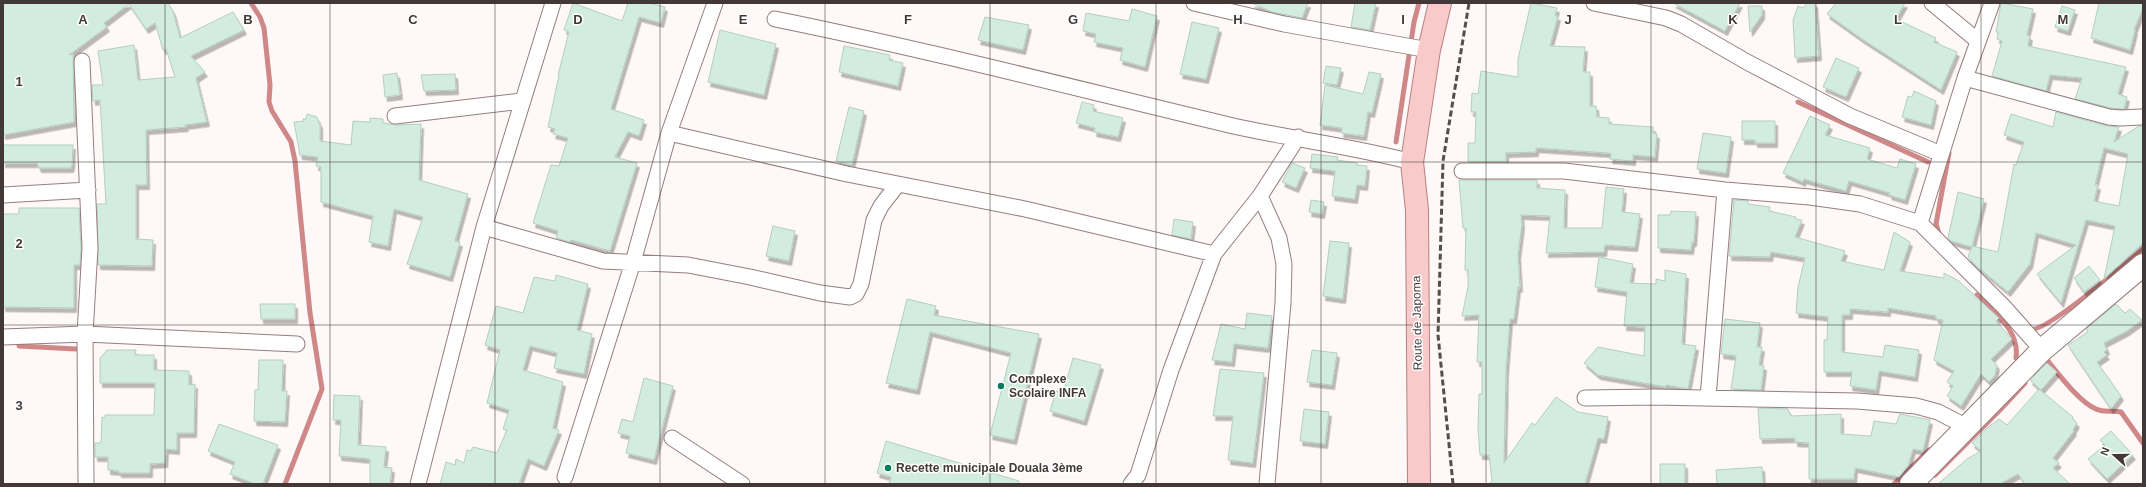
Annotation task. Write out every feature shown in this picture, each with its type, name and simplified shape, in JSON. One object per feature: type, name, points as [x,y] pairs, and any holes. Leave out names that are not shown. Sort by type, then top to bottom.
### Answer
[{"type":"main road","name":"Route de Japoma","points":[[1416,484],[1417,210],[1412,162],[1429,50],[1440,3]]},
{"type":"main road","points":[[1911,484],[2042,350],[2143,265]]},
{"type":"street","points":[[418,484],[484,227],[553,3]]},
{"type":"street","points":[[565,477],[633,262],[669,133],[715,3]]},
{"type":"street","points":[[1194,3],[1284,24],[1429,50]]},
{"type":"street","points":[[1594,3],[1666,18],[1681,24],[1747,62],[1850,116],[1941,154]]},
{"type":"street","points":[[1932,3],[1978,41]]},
{"type":"street","points":[[1920,223],[1965,78],[1992,3]]},
{"type":"street","points":[[775,19],[878,40],[1238,127],[1369,150],[1412,162]]},
{"type":"street","points":[[82,61],[90,248],[85,334],[86,484]]},
{"type":"street","points":[[1965,78],[2109,117],[2120,118],[2142,115]]},
{"type":"street","points":[[394,116],[522,101]]},
{"type":"street","points":[[669,133],[898,184],[1025,209],[1214,254]]},
{"type":"street","points":[[1138,481],[1171,370],[1214,254],[1260,196],[1298,137]]},
{"type":"street","points":[[1462,171],[1564,171],[1725,190],[1810,196],[1860,204],[1920,223],[2004,307],[2042,350]]},
{"type":"street","points":[[484,227],[603,261],[688,266],[750,277],[820,293],[850,297],[856,294],[862,284],[874,220],[880,206],[898,184]]},
{"type":"street","points":[[3,196],[88,190]]},
{"type":"street","points":[[1708,398],[1725,190]]},
{"type":"street","points":[[1260,196],[1279,238],[1284,264],[1283,303],[1267,484]]},
{"type":"street","points":[[3,337],[85,334],[297,344]]},
{"type":"street","points":[[1585,398],[1708,398],[1857,401],[1916,406],[1938,412],[1967,427]]},
{"type":"street","points":[[672,438],[742,484]]},
{"type":"street","points":[[74,484],[91,484]]},
{"type":"building","points":[[3,3],[168,3],[173,11],[180,38],[233,12],[244,30],[191,56],[205,72],[196,78],[207,122],[185,125],[186,127],[146,130],[147,185],[136,185],[136,239],[153,240],[152,266],[98,265],[97,204],[106,204],[100,100],[93,101],[92,85],[103,85],[98,51],[134,45],[138,80],[175,77],[166,49],[163,50],[155,23],[146,29],[129,4],[104,23],[107,27],[69,55],[73,54],[74,122],[3,135]]},
{"type":"building","points":[[573,3],[622,21],[628,3],[649,3],[665,7],[661,23],[639,17],[611,109],[644,120],[639,136],[628,132],[615,157],[637,163],[610,251],[571,240],[570,242],[556,238],[558,231],[533,223],[551,165],[559,166],[568,138],[553,134],[555,129],[548,127],[558,75],[569,32],[564,30]]},
{"type":"building","points":[[1252,3],[1308,3],[1302,18],[1272,12]]},
{"type":"building","points":[[1355,3],[1376,3],[1370,30],[1351,27]]},
{"type":"building","points":[[1531,3],[1557,8],[1555,16],[1558,16],[1550,46],[1585,47],[1583,72],[1590,72],[1590,106],[1596,106],[1597,117],[1609,118],[1609,124],[1653,127],[1653,133],[1657,134],[1655,157],[1633,155],[1633,161],[1610,159],[1611,154],[1608,153],[1536,148],[1536,152],[1506,153],[1506,162],[1468,162],[1468,143],[1475,143],[1476,112],[1471,112],[1472,93],[1478,94],[1481,71],[1518,77],[1518,59]]},
{"type":"building","points":[[1673,3],[1740,3],[1725,31]]},
{"type":"building","points":[[1807,3],[1815,3],[1819,56],[1795,58],[1793,20],[1798,6],[1803,8]]},
{"type":"building","points":[[1836,3],[1905,3],[1896,19],[1936,38],[1934,42],[1957,52],[1941,90],[1862,39],[1827,14]]},
{"type":"building","points":[[2001,3],[2033,9],[2027,35],[2030,36],[2028,46],[2126,67],[2118,94],[2127,97],[2124,109],[2111,108],[2075,99],[2082,78],[2050,75],[2046,91],[1992,76],[2002,41],[1997,39],[1998,32],[1996,32]]},
{"type":"building","points":[[2099,3],[2143,3],[2143,8],[2134,30],[2130,50],[2091,38]]},
{"type":"building","points":[[1748,6],[1762,6],[1762,15],[1750,32]]},
{"type":"building","points":[[2062,6],[2075,10],[2068,31],[2055,27]]},
{"type":"building","points":[[1132,9],[1157,16],[1145,67],[1120,60],[1123,48],[1094,42],[1096,34],[1083,31],[1086,13],[1129,21]]},
{"type":"building","points":[[985,17],[1029,25],[1023,50],[978,40]]},
{"type":"building","points":[[1192,22],[1219,28],[1206,79],[1180,74]]},
{"type":"building","points":[[720,30],[776,44],[764,95],[708,82]]},
{"type":"building","points":[[844,46],[890,55],[889,60],[903,63],[898,86],[839,72]]},
{"type":"building","points":[[1836,58],[1859,68],[1846,97],[1823,87]]},
{"type":"building","points":[[1326,66],[1341,68],[1337,85],[1323,83]]},
{"type":"building","points":[[1369,72],[1381,74],[1372,113],[1368,112],[1364,136],[1341,133],[1342,128],[1320,125],[1325,85],[1363,94]]},
{"type":"building","points":[[397,73],[400,95],[385,97],[383,75]]},
{"type":"building","points":[[455,74],[456,90],[424,91],[421,75]]},
{"type":"building","points":[[1914,91],[1936,101],[1931,125],[1902,117],[1908,96],[1912,97]]},
{"type":"building","points":[[1082,102],[1094,105],[1093,111],[1123,118],[1118,137],[1094,132],[1095,128],[1076,123]]},
{"type":"building","points":[[849,107],[864,111],[852,165],[836,161]]},
{"type":"building","points":[[2056,112],[2107,126],[2119,127],[2114,142],[2139,126],[2143,126],[2143,243],[2104,279],[2115,226],[2086,220],[2061,303],[2037,274],[2076,245],[2036,233],[2030,264],[2008,292],[1975,265],[1968,257],[1972,246],[1998,252],[2014,164],[2016,165],[2024,142],[2004,135],[2011,114],[2053,127]],"holes":[[[2104,148],[2128,154],[2119,206],[2094,201],[2098,185],[2095,185]]]},
{"type":"building","points":[[307,114],[317,117],[320,125],[320,141],[351,145],[353,121],[370,122],[370,118],[383,119],[383,123],[396,125],[421,124],[419,180],[468,194],[455,241],[460,242],[450,277],[407,264],[423,217],[394,209],[388,246],[369,242],[373,216],[321,202],[321,167],[316,166],[318,157],[300,155],[294,122],[304,121],[303,119],[306,119]]},
{"type":"building","points":[[1810,116],[1830,125],[1825,135],[1870,148],[1867,159],[1897,168],[1900,159],[1916,164],[1905,200],[1889,195],[1890,193],[1849,181],[1846,191],[1804,179],[1803,182],[1783,173]]},
{"type":"building","points":[[1742,121],[1775,121],[1775,143],[1755,143],[1755,140],[1742,140]]},
{"type":"building","points":[[1703,133],[1731,137],[1726,173],[1697,169]]},
{"type":"building","points":[[3,145],[73,145],[72,165],[71,168],[39,168],[37,163],[3,163]]},
{"type":"building","points":[[1312,154],[1338,157],[1337,160],[1367,166],[1365,186],[1357,185],[1355,199],[1332,196],[1335,171],[1310,168]]},
{"type":"building","points":[[1292,163],[1305,168],[1296,188],[1282,182]]},
{"type":"building","points":[[1459,180],[1537,180],[1537,188],[1565,190],[1564,228],[1602,228],[1606,187],[1624,189],[1622,212],[1640,214],[1635,247],[1605,245],[1604,252],[1546,253],[1550,216],[1521,215],[1522,224],[1518,255],[1520,288],[1518,287],[1514,319],[1510,319],[1506,370],[1504,463],[1532,423],[1535,425],[1556,397],[1578,412],[1608,417],[1604,439],[1598,438],[1585,484],[1489,484],[1492,481],[1489,455],[1480,455],[1478,428],[1479,394],[1482,394],[1482,362],[1477,362],[1479,315],[1462,316],[1468,287],[1468,270],[1465,270],[1466,228],[1463,228]]},
{"type":"building","points":[[1958,192],[1984,199],[1972,247],[1951,241],[1948,238]]},
{"type":"building","points":[[1311,200],[1324,202],[1322,214],[1309,212]]},
{"type":"building","points":[[1734,200],[1748,201],[1748,204],[1770,207],[1769,211],[1796,217],[1796,219],[1802,220],[1795,237],[1845,251],[1841,261],[1884,270],[1894,232],[1910,242],[1900,271],[1944,278],[1944,273],[1959,281],[1999,318],[1996,321],[2012,339],[1991,359],[1997,365],[1995,375],[1989,382],[1981,374],[1961,406],[1947,396],[1953,386],[1947,382],[1954,371],[1934,360],[1943,320],[1936,319],[1936,316],[1888,308],[1888,312],[1850,309],[1850,315],[1842,315],[1842,352],[1883,357],[1885,345],[1919,350],[1915,377],[1879,371],[1876,390],[1850,386],[1852,372],[1824,372],[1824,340],[1827,340],[1828,317],[1796,313],[1798,287],[1805,258],[1771,252],[1770,257],[1729,256]]},
{"type":"building","points":[[19,208],[79,208],[81,248],[80,265],[74,265],[74,308],[3,307],[3,214],[19,214]]},
{"type":"building","points":[[1671,211],[1696,212],[1694,242],[1692,242],[1691,250],[1658,248],[1658,215],[1670,215]]},
{"type":"building","points":[[1174,219],[1193,222],[1191,239],[1172,235]]},
{"type":"building","points":[[773,226],[795,231],[789,261],[766,256]]},
{"type":"building","points":[[1330,241],[1349,243],[1343,299],[1323,296]]},
{"type":"building","points":[[1599,257],[1633,264],[1630,283],[1656,284],[1656,279],[1665,281],[1665,270],[1686,274],[1682,344],[1696,346],[1688,389],[1666,385],[1666,387],[1598,375],[1584,363],[1598,347],[1644,356],[1645,327],[1624,326],[1627,292],[1595,287]]},
{"type":"building","points":[[2089,266],[2100,280],[2084,292],[2074,278]]},
{"type":"building","points":[[556,275],[588,284],[577,330],[592,334],[584,374],[554,368],[557,353],[530,346],[523,370],[563,382],[553,428],[559,430],[544,466],[528,459],[519,484],[440,484],[446,462],[455,465],[456,459],[464,463],[467,450],[471,451],[473,447],[497,453],[507,430],[503,429],[509,410],[487,403],[500,350],[485,345],[496,306],[523,313],[534,277],[555,281]]},
{"type":"building","points":[[907,299],[936,306],[934,315],[1039,334],[1014,440],[990,435],[1011,353],[930,332],[917,390],[886,383]]},
{"type":"building","points":[[260,304],[295,304],[295,319],[261,319]]},
{"type":"building","points":[[2116,304],[2125,313],[2130,309],[2142,320],[2127,331],[2104,343],[2107,350],[2104,352],[2107,355],[2097,362],[2121,396],[2111,409],[2068,345],[2088,332],[2086,329]]},
{"type":"building","points":[[1247,313],[1272,316],[1268,348],[1234,344],[1232,362],[1212,360],[1221,324],[1245,329]]},
{"type":"building","points":[[1725,319],[1760,323],[1757,347],[1762,347],[1759,365],[1764,366],[1761,390],[1731,389],[1736,356],[1721,354]]},
{"type":"building","points":[[107,350],[136,350],[135,355],[154,355],[154,370],[189,371],[189,385],[195,384],[194,433],[177,433],[177,450],[166,449],[165,463],[150,464],[150,473],[119,473],[119,471],[108,470],[108,457],[95,457],[95,443],[101,443],[102,417],[105,418],[105,415],[154,415],[155,383],[100,383],[100,358]]},
{"type":"building","points":[[1312,350],[1337,353],[1332,385],[1307,382]]},
{"type":"building","points":[[1073,358],[1101,365],[1084,421],[1050,411],[1056,391],[1063,393]]},
{"type":"building","points":[[259,360],[283,360],[282,391],[287,391],[285,422],[254,421],[255,390],[258,390]]},
{"type":"building","points":[[2047,363],[2057,372],[2041,390],[2030,380]]},
{"type":"building","points":[[1220,369],[1264,373],[1253,463],[1228,460],[1233,416],[1213,416]]},
{"type":"building","points":[[644,378],[673,386],[654,460],[626,453],[630,436],[618,433],[622,419],[633,422]]},
{"type":"building","points":[[2039,389],[2073,417],[2072,418],[2077,423],[2073,430],[2074,431],[2053,458],[2059,463],[2053,468],[2070,484],[2025,484],[2018,474],[2000,484],[1938,484],[1967,459],[1981,451],[1972,443],[1987,428],[1999,419],[2007,425]]},
{"type":"building","points":[[334,395],[360,396],[358,445],[386,447],[384,467],[392,468],[390,484],[370,484],[370,459],[339,456],[341,420],[333,420]]},
{"type":"building","points":[[1758,408],[1788,409],[1791,416],[1841,414],[1841,434],[1871,436],[1874,421],[1896,424],[1900,414],[1930,420],[1923,451],[1913,449],[1908,466],[1899,477],[1855,468],[1854,479],[1809,479],[1809,443],[1795,442],[1795,438],[1760,439]]},
{"type":"building","points":[[1304,409],[1329,412],[1325,444],[1300,441]]},
{"type":"building","points":[[219,424],[278,445],[263,484],[255,484],[230,474],[235,462],[208,451]]},
{"type":"building","points":[[2111,431],[2133,455],[2107,479],[2088,459],[2105,445],[2100,440]]},
{"type":"building","points":[[886,441],[1019,481],[1019,484],[889,484],[891,477],[877,473]]},
{"type":"building","points":[[1660,464],[1685,464],[1685,484],[1660,484]]},
{"type":"building","points":[[1762,467],[1763,484],[1717,484],[1716,470]]},
{"type":"waterway","points":[[251,3],[260,17],[264,28],[270,85],[269,102],[272,111],[291,142],[295,161],[310,313],[322,389],[285,484]]},
{"type":"waterway","points":[[1396,142],[1414,22],[1419,3]]},
{"type":"waterway","points":[[1798,102],[1928,162]]},
{"type":"waterway","points":[[1939,234],[1936,224],[1949,153]]},
{"type":"waterway","points":[[2030,329],[2038,328],[2068,309],[2105,281],[2143,249]]},
{"type":"waterway","points":[[1977,295],[2005,323],[2010,331],[2014,339],[2016,358]]},
{"type":"waterway","points":[[19,346],[76,349]]},
{"type":"waterway","points":[[2046,359],[2069,387],[2089,405],[2102,411],[2121,412],[2143,443]]},
{"type":"waterway","points":[[2000,410],[2025,383]]},
{"type":"waterway","points":[[1935,475],[1998,412]]},
{"type":"waterway","points":[[1894,484],[1929,450]]},
{"type":"railway","points":[[1453,484],[1438,335],[1443,161],[1469,3]]},
{"type":"place","name":"Complexe Scolaire INFA","points":[[1001,386]]},
{"type":"place","name":"Recette municipale Douala 3ème","points":[[888,468]]}]
